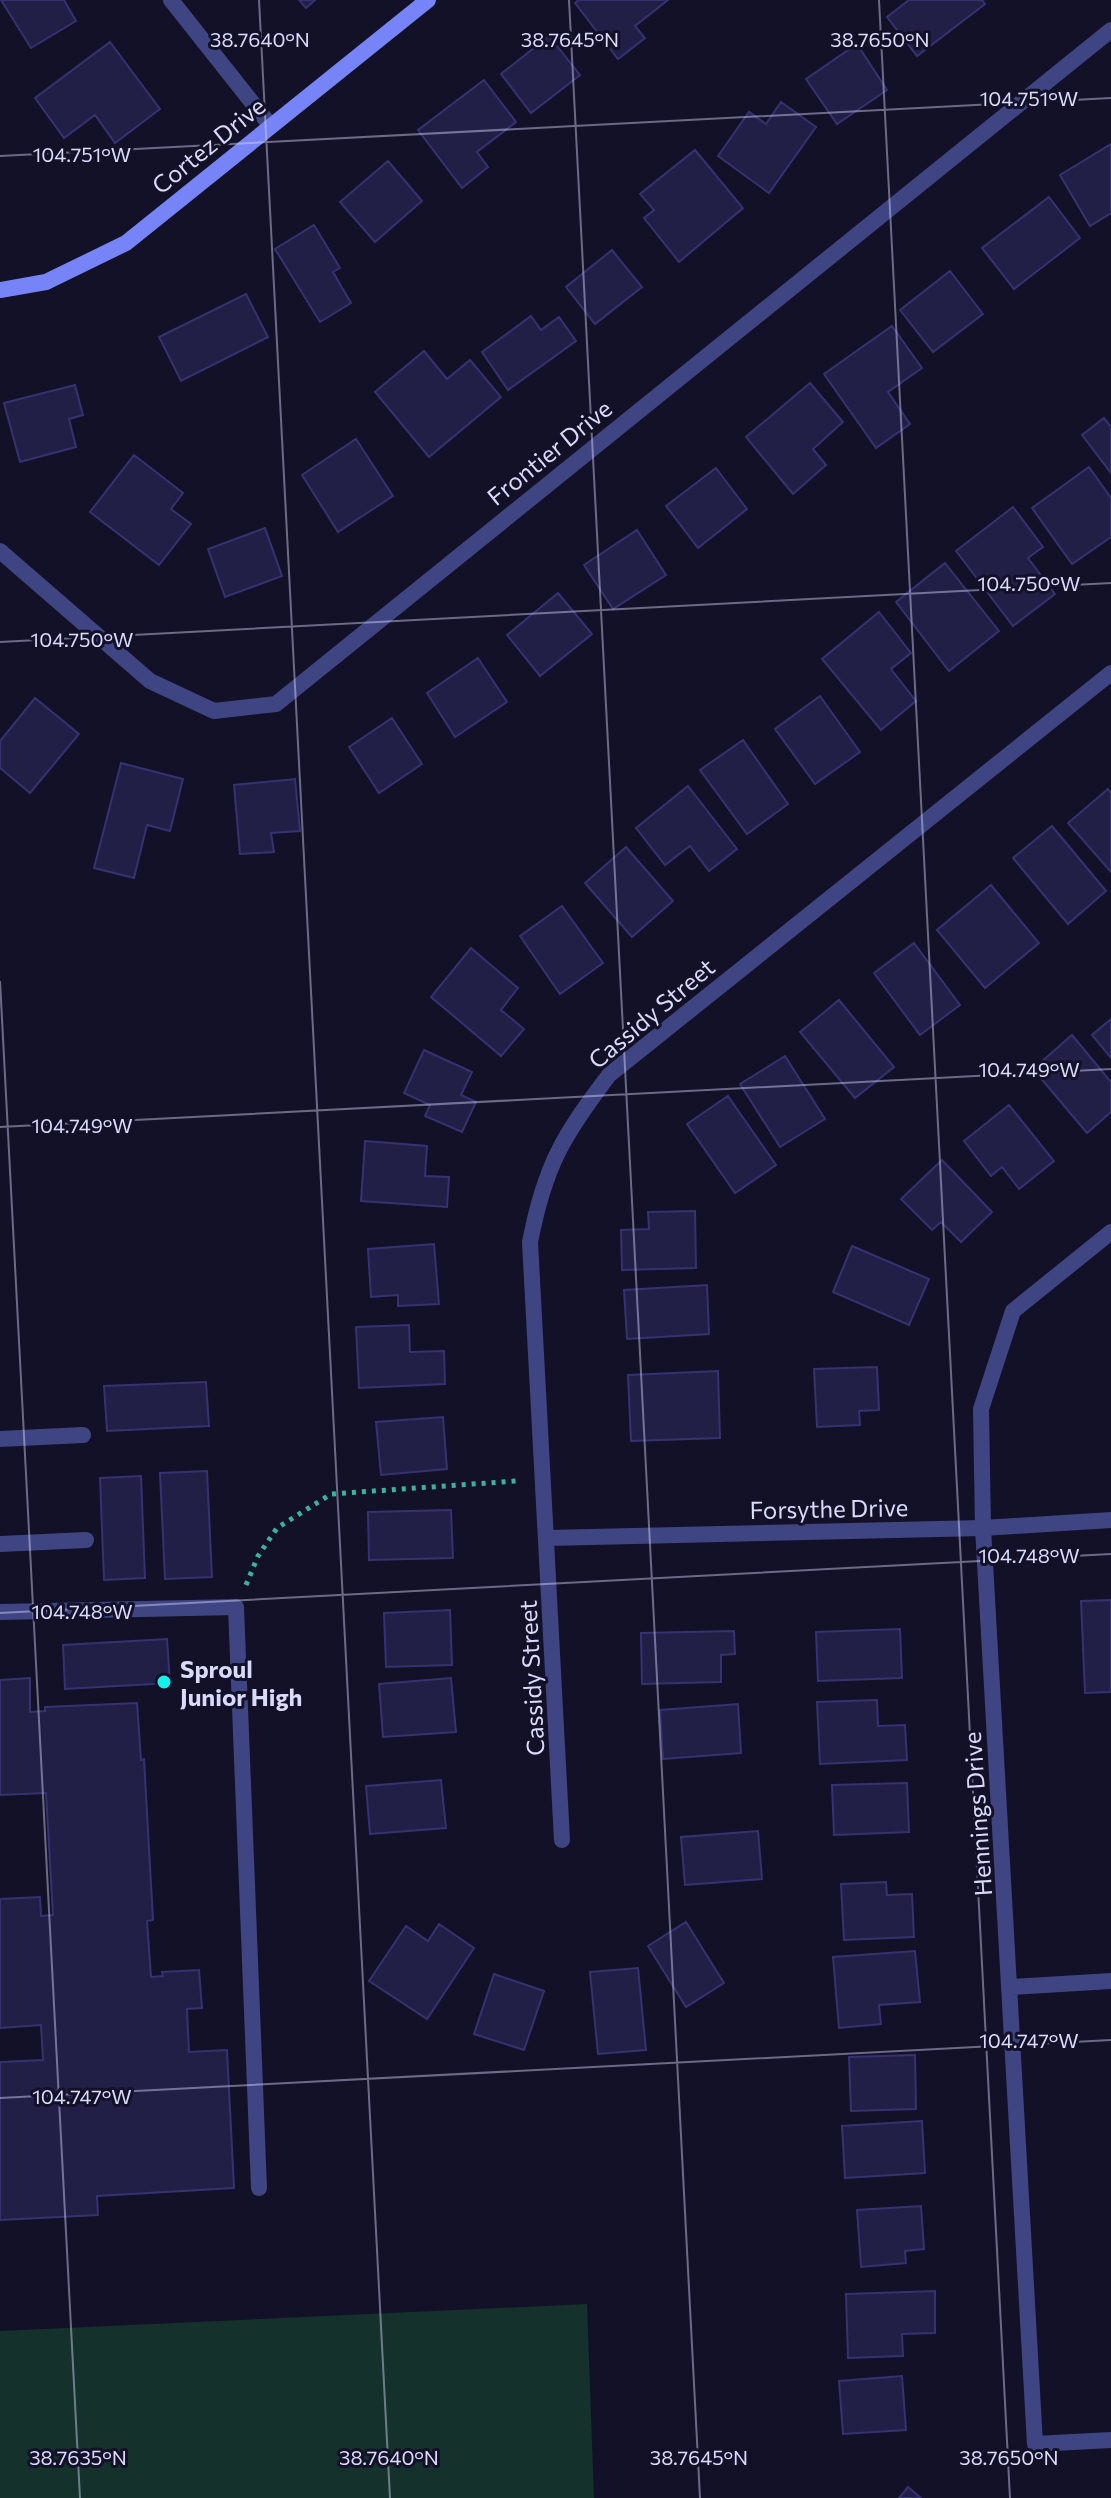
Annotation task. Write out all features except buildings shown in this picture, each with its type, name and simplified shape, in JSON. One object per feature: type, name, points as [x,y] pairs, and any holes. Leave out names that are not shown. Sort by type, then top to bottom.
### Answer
[{"type":"street","points":[[171,0],[270,125]]},
{"type":"street","name":"Cortez Drive","points":[[0,290],[46,282],[126,243],[428,0]]},
{"type":"street","name":"Frontier Drive","points":[[0,551],[150,681],[214,711],[276,704],[1111,30]]},
{"type":"street","name":"Cassidy Street","points":[[562,1840],[530,1242],[541,1188],[567,1131],[609,1075],[1111,673]]},
{"type":"street","name":"Hennings Drive","points":[[1111,1232],[1013,1311],[981,1409],[983,1528],[1012,1987],[1035,2444],[1111,2440]]},
{"type":"street","points":[[0,1439],[83,1435]]},
{"type":"street","name":"Forsythe Drive","points":[[548,1538],[983,1528],[1111,1520]]},
{"type":"street","points":[[0,1544],[86,1540]]},
{"type":"street","points":[[0,1612],[236,1607],[259,2188]]},
{"type":"street","points":[[1012,1987],[1111,1981]]},
{"type":"path","points":[[236,1607],[258,1556],[277,1528],[331,1494],[545,1479]]},
{"type":"green space","points":[[587,2304],[594,2498],[0,2498],[0,2331]]},
{"type":"place","name":"Sproul Junior High","points":[[164,1682]]}]
